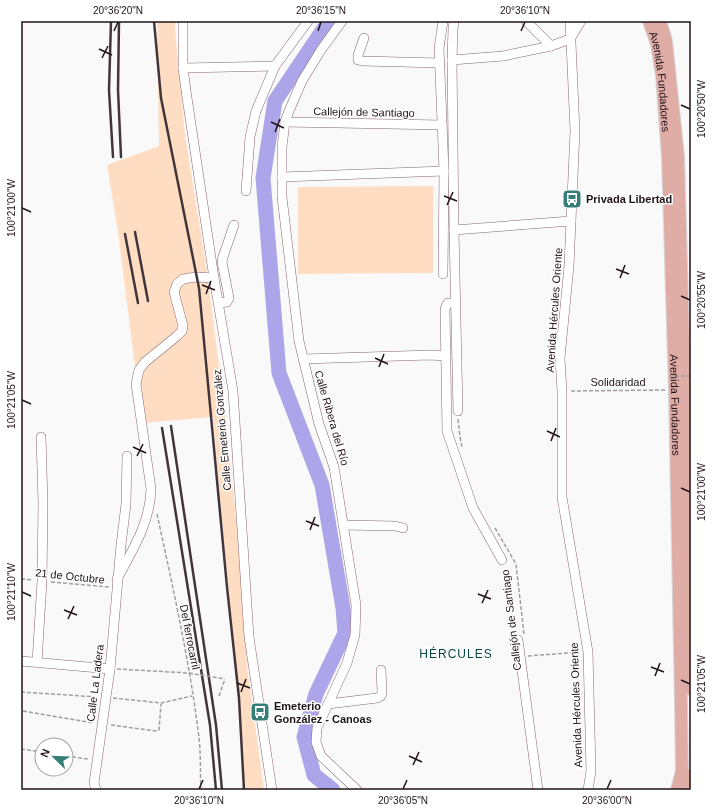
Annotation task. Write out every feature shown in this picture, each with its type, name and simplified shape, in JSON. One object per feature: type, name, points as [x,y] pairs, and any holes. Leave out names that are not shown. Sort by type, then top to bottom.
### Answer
[{"type":"main road","name":"Avenida Fundadores","points":[[649,21],[657,44],[662,76],[668,157],[682,702],[682,771],[677,790]]},
{"type":"main road","name":"Avenida Fundadores","points":[[660,21],[666,41],[678,157],[688,402],[691,689]]},
{"type":"main road","points":[[688,790],[691,775]]},
{"type":"street","name":"Calle Emeterio González","points":[[183,21],[183,68],[214,278],[233,391],[250,637],[272,790]]},
{"type":"street","points":[[246,191],[250,137],[256,112],[275,66],[308,21]]},
{"type":"street","name":"Calle Ribera del Río","points":[[342,21],[302,80],[285,122],[282,147],[282,197],[299,341],[319,424],[334,468],[356,605],[355,635],[347,662],[317,728],[316,742],[322,756],[357,790]]},
{"type":"street","points":[[443,21],[439,48],[444,171],[444,274]]},
{"type":"street","points":[[454,21],[452,60],[458,411]]},
{"type":"street","points":[[526,21],[551,46]]},
{"type":"street","name":"Avenida Hércules Oriente","points":[[570,21],[575,131],[569,266],[560,358],[562,391],[562,497],[588,652],[591,771],[588,790]]},
{"type":"street","points":[[452,60],[503,56],[551,46],[570,39],[581,21]]},
{"type":"street","points":[[364,38],[358,55],[358,60],[440,64]]},
{"type":"street","points":[[183,68],[275,66]]},
{"type":"street","name":"Callejón de Santiago","points":[[285,122],[442,125]]},
{"type":"street","points":[[282,177],[444,171]]},
{"type":"street","points":[[454,230],[571,221]]},
{"type":"street","points":[[219,303],[227,302],[229,298],[222,262],[234,225]]},
{"type":"street","name":"Calle La Ladera","points":[[117,584],[142,532],[150,505],[151,488],[136,384],[139,370],[145,362],[182,331],[183,326],[174,292],[177,284],[183,279],[196,277],[214,278]]},
{"type":"street","points":[[456,303],[448,303],[445,310],[447,431],[473,508],[502,560]]},
{"type":"street","points":[[303,359],[430,355],[446,356]]},
{"type":"street","points":[[37,662],[42,581],[43,503],[41,437]]},
{"type":"street","name":"Calle La Ladera","points":[[96,790],[94,783],[110,668],[120,545],[126,504],[128,456]]},
{"type":"street","points":[[343,525],[395,526],[403,528]]},
{"type":"street","name":"Callejón de Santiago","points":[[521,640],[538,790]]},
{"type":"street","points":[[21,661],[110,668]]},
{"type":"street","points":[[328,704],[377,698],[381,696],[381,670]]},
{"type":"path","points":[[669,376],[691,376]]},
{"type":"path","name":"Solidaridad","points":[[562,391],[675,390]]},
{"type":"path","points":[[458,411],[460,437],[463,451]]},
{"type":"path","name":"Del ferrocarril","points":[[156,512],[183,634],[199,740],[201,790]]},
{"type":"path","name":"Callejón de Santiago","points":[[492,524],[516,564],[521,640]]},
{"type":"path","name":"21 de Octubre","points":[[21,579],[117,584]]},
{"type":"path","points":[[526,656],[588,652]]},
{"type":"path","points":[[110,668],[189,673],[225,679],[219,696]]},
{"type":"path","points":[[22,711],[156,731],[159,730],[161,703]]},
{"type":"path","points":[[21,749],[34,751]]},
{"type":"path","points":[[74,757],[98,761]]},
{"type":"shaded area","points":[[157,21],[175,21],[185,135],[206,265],[226,420],[240,558],[247,666],[264,790],[244,790],[236,677],[213,417],[142,423],[118,232],[107,165],[159,146]]},
{"type":"shaded area","points":[[433,186],[433,273],[298,274],[298,187]]},
{"type":"waterway","points":[[329,21],[275,101],[263,178],[279,373],[322,485],[343,608],[345,633],[316,694],[304,737],[314,775],[333,790]]},
{"type":"railway","points":[[111,21],[109,90],[113,157]]},
{"type":"railway","points":[[119,21],[118,90],[121,157]]},
{"type":"railway","points":[[154,21],[161,98],[199,288],[239,698],[244,790]]},
{"type":"railway","points":[[135,232],[148,301]]},
{"type":"railway","points":[[125,234],[138,303]]},
{"type":"railway","points":[[171,426],[216,725],[222,790]]},
{"type":"railway","points":[[162,428],[210,725],[216,790]]},
{"type":"place","name":"Privada Libertad","points":[[572,199]]},
{"type":"place","name":"Emeterio González - Canoas","points":[[260,712]]},
{"type":"district","name":"HÉRCULES","points":[[456,654]]}]
